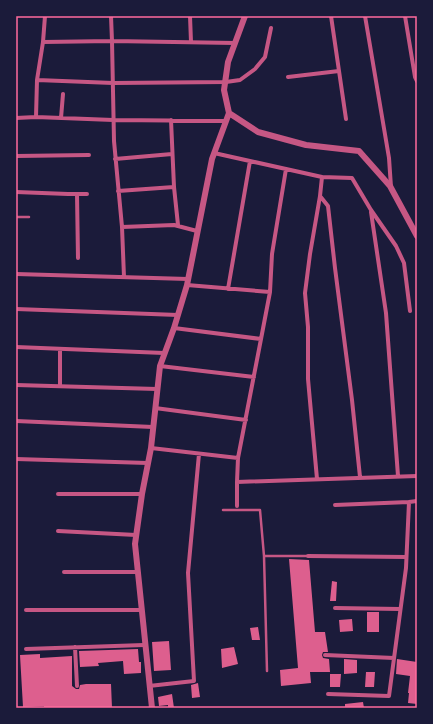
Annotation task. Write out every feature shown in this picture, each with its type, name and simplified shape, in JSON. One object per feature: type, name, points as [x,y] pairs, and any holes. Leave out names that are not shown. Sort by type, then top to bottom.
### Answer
[{"type":"street","points":[[36,117],[37,80],[43,42],[45,16]]},
{"type":"street","points":[[110,16],[115,158],[122,227],[124,277]]},
{"type":"street","points":[[190,16],[191,42]]},
{"type":"street","points":[[152,708],[148,686],[137,572],[135,544],[136,534],[151,448],[160,366],[174,328],[187,282],[214,153],[229,113],[224,90],[228,62],[245,16]]},
{"type":"street","points":[[331,16],[346,119]]},
{"type":"street","points":[[365,16],[389,158],[392,188]]},
{"type":"street","points":[[405,16],[415,77],[417,81]]},
{"type":"street","points":[[37,80],[113,83],[226,82],[240,80],[255,69],[265,57],[270,28]]},
{"type":"street","points":[[43,42],[112,41],[235,43]]},
{"type":"street","points":[[288,77],[339,71]]},
{"type":"street","points":[[61,118],[63,94]]},
{"type":"street","points":[[229,113],[258,132],[306,145],[359,151],[392,188],[417,236]]},
{"type":"street","points":[[16,118],[36,117],[113,120],[226,121]]},
{"type":"street","points":[[171,120],[174,187],[178,225]]},
{"type":"street","points":[[214,153],[322,177],[352,178],[370,210],[396,246],[404,263],[410,311]]},
{"type":"street","points":[[115,158],[172,154]]},
{"type":"street","points":[[16,156],[89,155]]},
{"type":"street","points":[[228,289],[250,161]]},
{"type":"street","points":[[237,508],[238,458],[270,292],[272,254],[286,169]]},
{"type":"street","points":[[317,479],[308,379],[308,327],[305,293],[322,177]]},
{"type":"street","points":[[118,191],[174,187]]},
{"type":"street","points":[[16,192],[87,194]]},
{"type":"street","points":[[77,194],[78,258]]},
{"type":"street","points":[[320,196],[328,206],[360,478]]},
{"type":"street","points":[[370,210],[386,313],[398,476]]},
{"type":"street","points":[[122,227],[178,225],[197,230]]},
{"type":"street","points":[[16,274],[124,277],[187,282],[228,289],[270,292]]},
{"type":"street","points":[[16,309],[178,315]]},
{"type":"street","points":[[174,328],[262,338]]},
{"type":"street","points":[[16,347],[164,354]]},
{"type":"street","points":[[60,349],[60,386]]},
{"type":"street","points":[[160,366],[254,377]]},
{"type":"street","points":[[16,385],[157,389]]},
{"type":"street","points":[[155,408],[246,420]]},
{"type":"street","points":[[16,421],[153,427]]},
{"type":"street","points":[[151,448],[238,458]]},
{"type":"street","points":[[148,686],[194,682],[188,573],[199,454]]},
{"type":"street","points":[[16,459],[148,463]]},
{"type":"street","points":[[238,482],[417,476]]},
{"type":"street","points":[[58,494],[142,494]]},
{"type":"street","points":[[335,505],[417,501]]},
{"type":"street","points":[[328,694],[389,696],[406,557],[409,502]]},
{"type":"street","points":[[58,531],[136,534]]},
{"type":"street","points":[[308,556],[406,557]]},
{"type":"street","points":[[64,572],[137,572]]},
{"type":"street","points":[[335,608],[400,609]]},
{"type":"street","points":[[26,610],[141,610]]},
{"type":"street","points":[[26,648],[144,645]]},
{"type":"street","points":[[75,647],[77,686]]},
{"type":"street","points":[[325,655],[394,658]]},
{"type":"lane","points":[[16,217],[29,218]]},
{"type":"lane","points":[[223,510],[237,508],[260,510],[264,556],[267,671]]},
{"type":"lane","points":[[264,556],[308,556]]},
{"type":"building","points":[[289,559],[309,560],[315,632],[325,632],[328,652],[323,652],[322,655],[323,658],[329,659],[330,672],[310,672],[311,683],[281,686],[280,670],[298,668]]},
{"type":"building","points":[[332,581],[337,582],[336,601],[330,601]]},
{"type":"building","points":[[367,612],[379,612],[379,632],[367,632]]},
{"type":"building","points":[[352,619],[353,631],[340,632],[339,620]]},
{"type":"building","points":[[258,627],[260,640],[252,640],[250,628]]},
{"type":"building","points":[[169,641],[171,670],[154,671],[152,642]]},
{"type":"building","points":[[234,647],[238,664],[222,668],[221,649]]},
{"type":"building","points":[[138,649],[139,662],[141,662],[141,673],[124,674],[123,661],[98,663],[99,666],[80,667],[79,651]]},
{"type":"building","points":[[40,654],[40,658],[72,656],[72,686],[76,689],[79,689],[80,685],[86,684],[111,684],[112,708],[44,708],[44,706],[23,707],[20,655]]},
{"type":"building","points":[[344,659],[357,660],[357,673],[344,674]]},
{"type":"building","points":[[397,659],[417,662],[417,704],[408,703],[410,676],[396,674]]},
{"type":"building","points":[[366,672],[375,672],[374,687],[365,687]]},
{"type":"building","points":[[330,674],[341,674],[340,687],[330,687]]},
{"type":"building","points":[[198,683],[200,697],[192,698],[191,685]]},
{"type":"building","points":[[172,694],[174,708],[168,708],[168,705],[159,706],[158,697]]},
{"type":"building","points":[[363,702],[364,708],[345,708],[345,704]]}]
